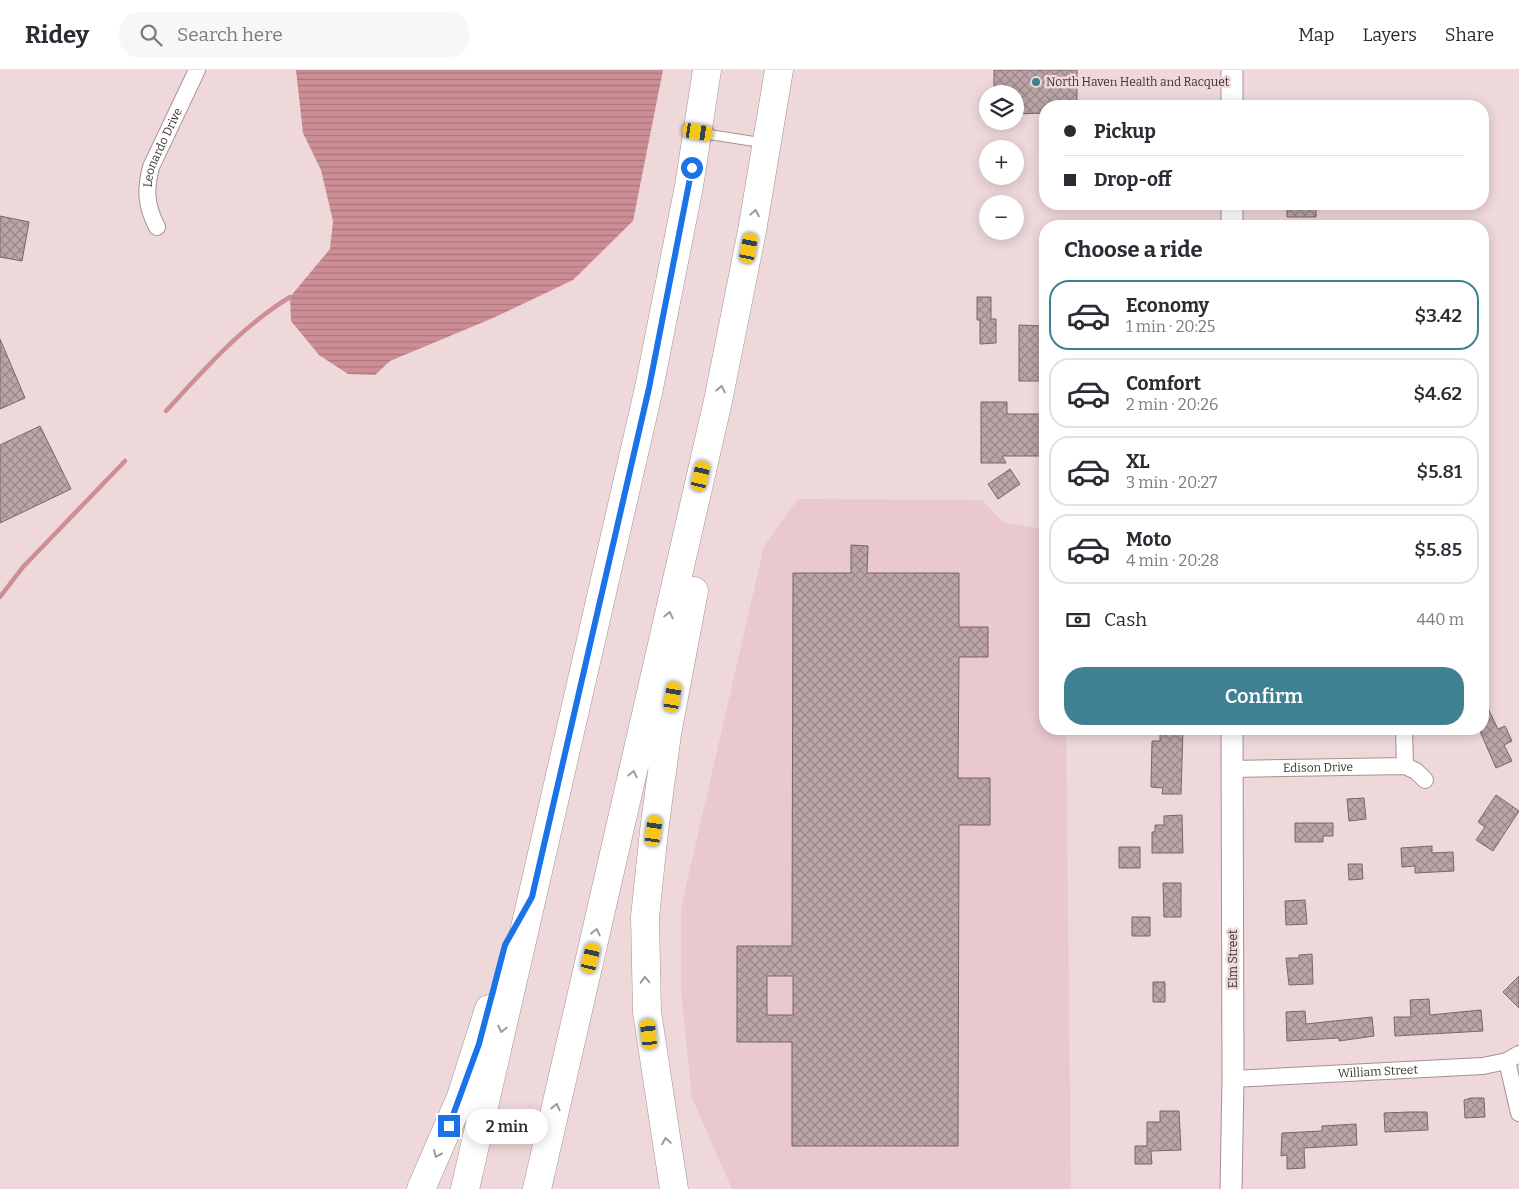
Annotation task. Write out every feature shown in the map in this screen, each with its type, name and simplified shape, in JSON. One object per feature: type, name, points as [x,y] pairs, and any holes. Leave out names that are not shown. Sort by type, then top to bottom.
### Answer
[{"type":"highway","points":[[465,1189],[649,388],[698,132],[707,70]]},
{"type":"highway","points":[[538,1189],[738,308],[779,70]]},
{"type":"highway","points":[[674,1189],[647,1012],[645,917],[654,831],[676,678],[712,504],[710,437]]},
{"type":"highway","points":[[420,1189],[446,1134],[471,1070],[505,945],[532,897]]},
{"type":"street","name":"Leonardo Drive","points":[[157,228],[149,212],[146,197],[151,167],[197,70]]},
{"type":"street","points":[[1232,70],[1232,100]]},
{"type":"street","name":"Elm Street","points":[[1231,1189],[1233,1079],[1232,735]]},
{"type":"street","points":[[1404,735],[1405,766],[1416,771],[1425,780]]},
{"type":"street","name":"Edison Drive","points":[[1232,769],[1405,766]]},
{"type":"street","points":[[1513,1058],[1519,1113]]},
{"type":"street","name":"William Street","points":[[1233,1079],[1350,1075],[1483,1066],[1513,1058]]},
{"type":"lane","points":[[698,132],[767,143]]},
{"type":"shaded area","points":[[296,70],[663,70],[633,221],[573,280],[493,318],[390,361],[375,375],[348,374],[319,355],[291,321],[290,297],[330,249],[333,221],[321,170],[303,133]]},
{"type":"shaded area","points":[[798,499],[982,500],[1004,523],[1039,528],[1039,735],[1066,735],[1071,1189],[732,1189],[692,1098],[681,991],[681,908],[764,546]]},
{"type":"building","name":"North Haven Health and Racquet","points":[[994,70],[1077,70],[1077,100],[1039,100],[1039,113],[1024,114],[1024,85],[994,85]]},
{"type":"building","points":[[1287,210],[1316,210],[1316,217],[1287,217]]},
{"type":"building","points":[[0,216],[29,222],[22,261],[0,257]]},
{"type":"building","points":[[977,297],[991,297],[991,319],[996,319],[996,343],[980,344],[980,320],[977,320]]},
{"type":"building","points":[[1019,325],[1039,326],[1039,381],[1019,381]]},
{"type":"building","points":[[0,339],[25,398],[0,409]]},
{"type":"building","points":[[981,402],[1007,402],[1007,414],[1039,414],[1039,456],[1002,456],[1006,463],[981,463]]},
{"type":"building","points":[[40,426],[71,489],[0,523],[0,445]]},
{"type":"building","points":[[1010,469],[1020,484],[998,499],[988,484]]},
{"type":"building","points":[[851,545],[868,546],[867,573],[959,573],[959,627],[988,627],[988,657],[959,657],[958,778],[990,778],[990,825],[959,825],[958,1146],[792,1146],[792,1042],[737,1042],[737,946],[792,946],[793,573],[851,573]],"holes":[[[767,976],[793,976],[793,1015],[767,1015]]]},
{"type":"building","points":[[1489,710],[1498,729],[1505,726],[1512,741],[1504,745],[1512,761],[1496,768],[1482,735],[1489,735]]},
{"type":"building","points":[[1160,735],[1183,735],[1181,794],[1162,794],[1163,788],[1151,787],[1152,741],[1160,741]]},
{"type":"building","points":[[1496,795],[1519,811],[1493,851],[1476,840],[1485,827],[1478,822]]},
{"type":"building","points":[[1364,798],[1366,819],[1349,821],[1347,799]]},
{"type":"building","points":[[1182,815],[1183,853],[1152,853],[1152,832],[1155,832],[1155,825],[1164,825],[1164,816]]},
{"type":"building","points":[[1295,823],[1333,823],[1333,836],[1323,836],[1323,842],[1295,842]]},
{"type":"building","points":[[1432,846],[1432,853],[1453,852],[1454,871],[1415,873],[1415,866],[1402,867],[1401,848]]},
{"type":"building","points":[[1119,847],[1140,847],[1140,868],[1119,868]]},
{"type":"building","points":[[1348,864],[1362,864],[1363,879],[1349,880]]},
{"type":"building","points":[[1163,883],[1181,883],[1181,917],[1164,917]]},
{"type":"building","points":[[1305,900],[1307,924],[1286,925],[1285,901]]},
{"type":"building","points":[[1132,917],[1150,917],[1150,936],[1132,936]]},
{"type":"building","points":[[1312,954],[1313,984],[1289,985],[1286,958],[1299,958],[1299,955]]},
{"type":"building","points":[[1519,976],[1519,1008],[1503,992]]},
{"type":"building","points":[[1153,982],[1165,982],[1165,1002],[1153,1002]]},
{"type":"building","points":[[1429,999],[1430,1015],[1481,1010],[1483,1031],[1395,1036],[1394,1017],[1411,1017],[1410,1000]]},
{"type":"building","points":[[1305,1011],[1306,1024],[1372,1017],[1374,1036],[1339,1041],[1339,1038],[1287,1041],[1286,1012]]},
{"type":"building","points":[[1484,1098],[1485,1117],[1465,1118],[1464,1100]]},
{"type":"building","points":[[1160,1111],[1179,1111],[1181,1150],[1151,1151],[1152,1164],[1135,1164],[1135,1146],[1147,1146],[1147,1122],[1160,1122]]},
{"type":"building","points":[[1427,1112],[1428,1130],[1385,1132],[1384,1113]]},
{"type":"building","points":[[1356,1124],[1357,1145],[1304,1148],[1305,1168],[1287,1169],[1287,1155],[1281,1156],[1282,1133],[1322,1131],[1322,1126]]},
{"type":"waterway","points":[[166,411],[239,335],[290,297]]},
{"type":"waterway","points":[[0,597],[23,567],[125,461]]},
{"type":"place","name":"North Haven Health and Racquet","points":[[1036,82]]},
{"type":"route","points":[[449,1126],[479,1044],[505,945],[532,897],[649,388],[666,310],[692,168]]}]
